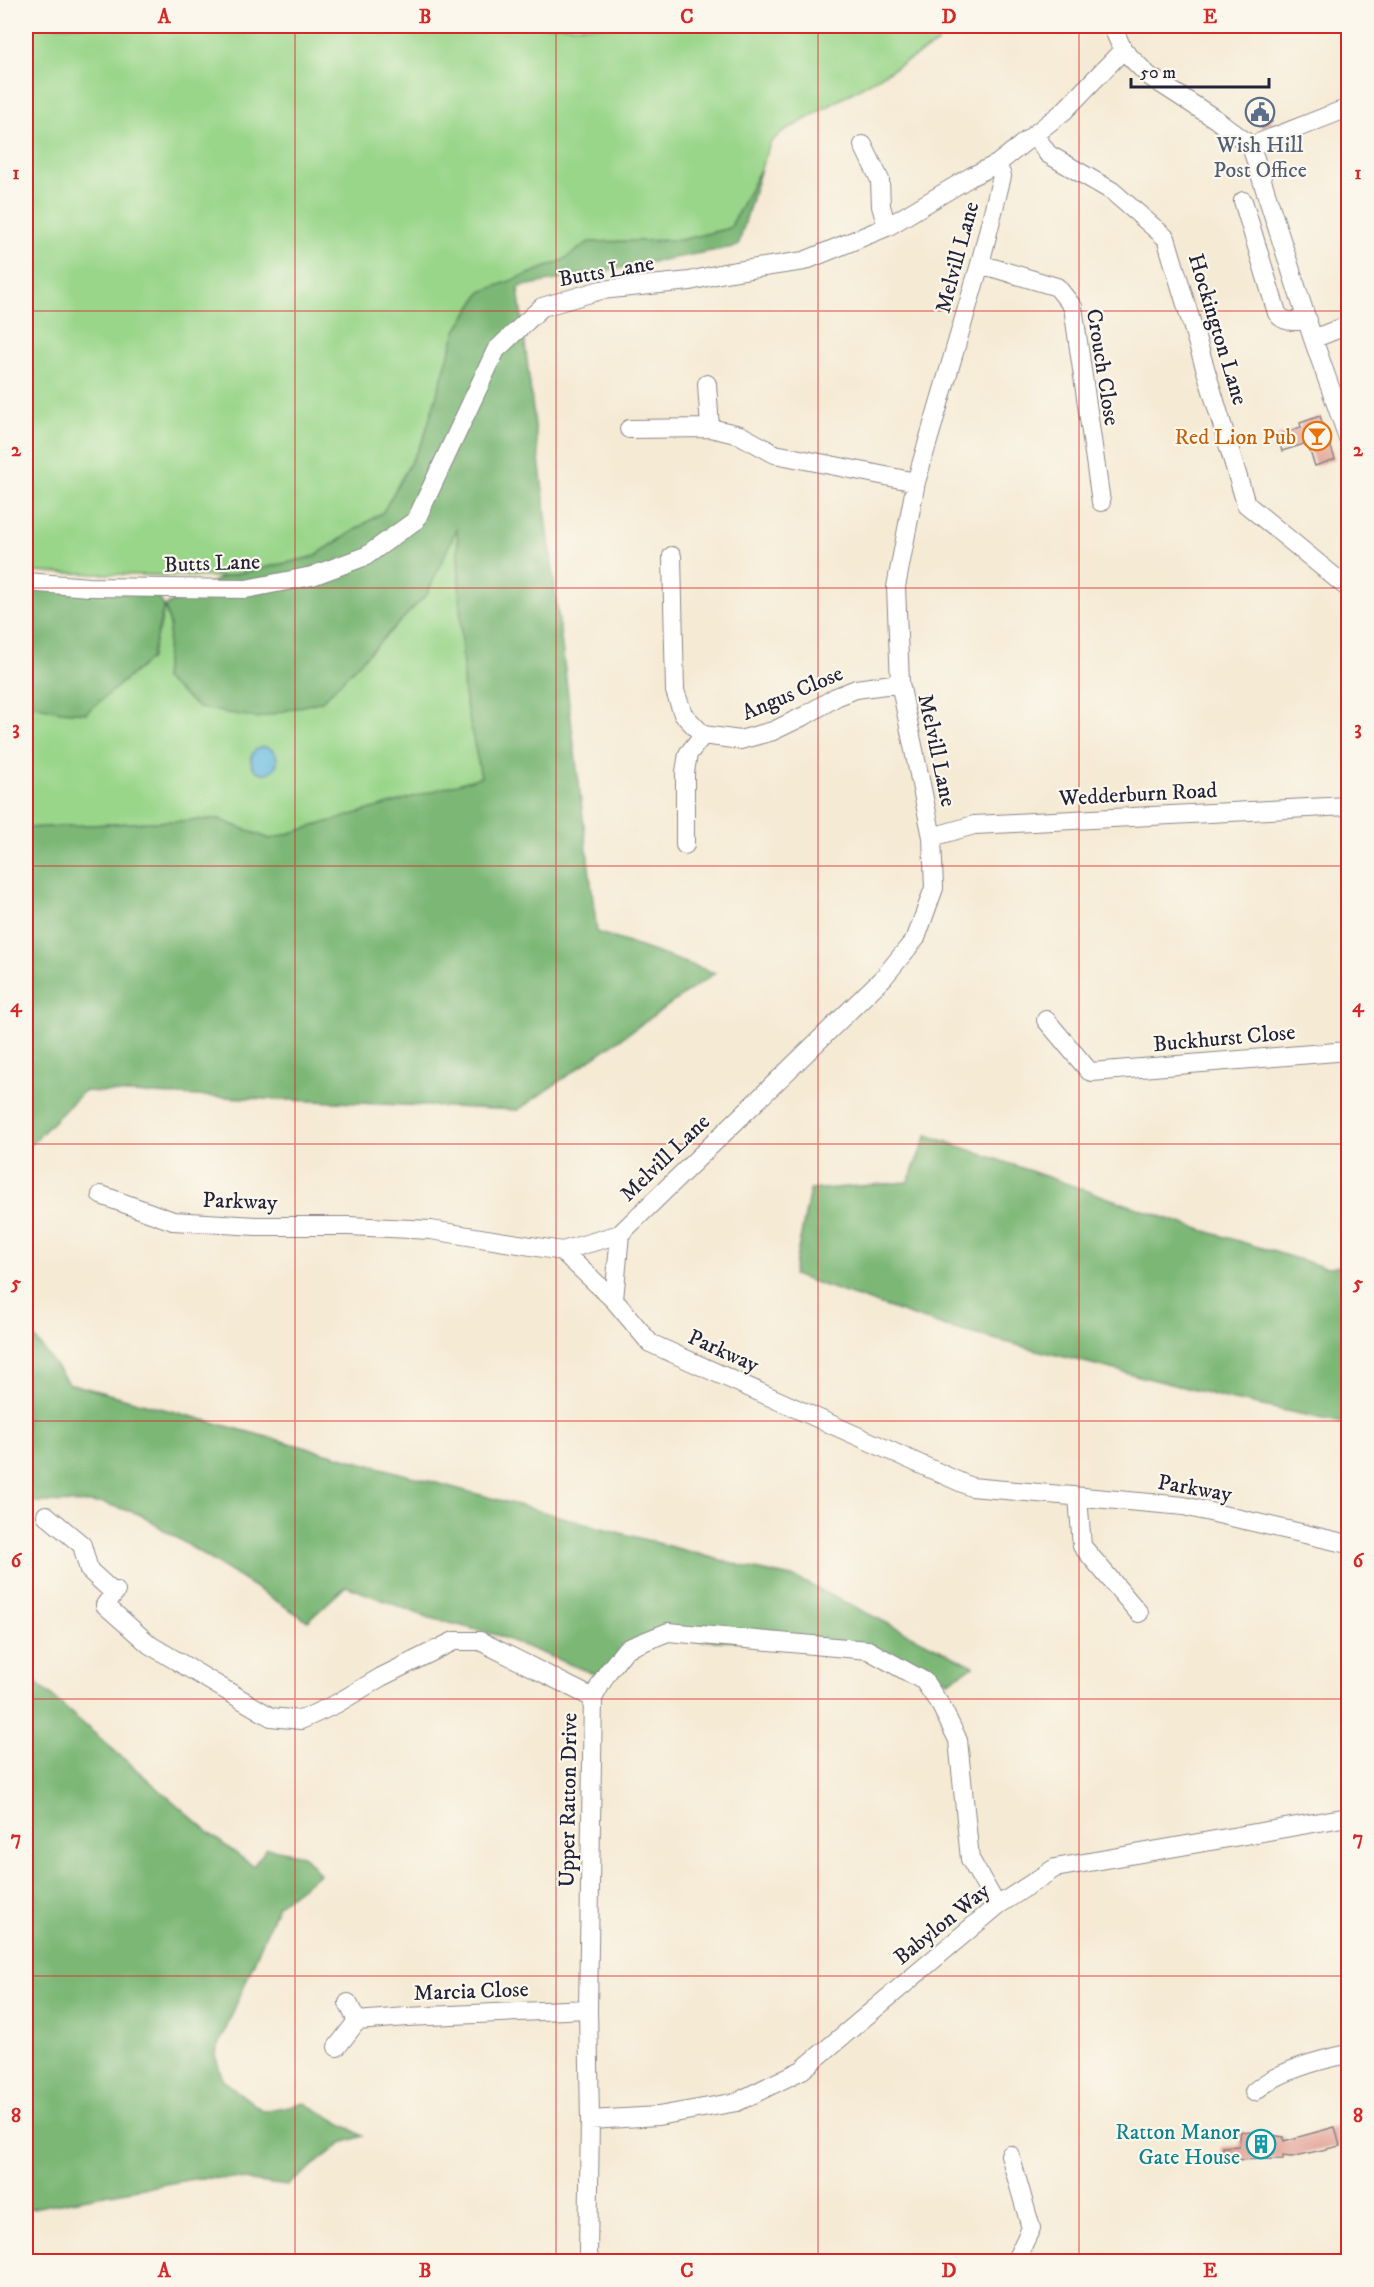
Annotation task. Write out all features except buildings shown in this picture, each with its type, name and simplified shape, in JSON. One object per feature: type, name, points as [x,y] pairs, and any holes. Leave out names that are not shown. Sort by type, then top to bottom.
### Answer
[{"type":"street","points":[[1112,26],[1123,50],[1149,76],[1217,120],[1251,146],[1313,339],[1348,438]]},
{"type":"street","name":"Butts Lane","points":[[26,582],[89,587],[246,589],[312,576],[366,556],[416,520],[496,350],[542,307],[602,290],[690,282],[724,273],[804,261],[887,227],[972,176],[997,164],[1064,111],[1123,50]]},
{"type":"street","points":[[1251,146],[1348,108]]},
{"type":"street","name":"Hockington Lane","points":[[1035,135],[1048,154],[1112,191],[1166,238],[1246,504],[1348,588]]},
{"type":"street","points":[[863,145],[880,180],[881,206],[887,227]]},
{"type":"street","name":"Melvill Lane","points":[[620,1234],[884,977],[916,938],[934,888],[932,837],[900,683],[896,587],[916,482],[980,264],[1002,176],[997,164]]},
{"type":"street","points":[[1243,201],[1277,313],[1281,319],[1289,321],[1308,320]]},
{"type":"street","name":"Crouch Close","points":[[980,264],[1058,287],[1073,307],[1101,502]]},
{"type":"street","points":[[1313,339],[1348,325]]},
{"type":"street","points":[[707,384],[710,428]]},
{"type":"street","points":[[629,429],[710,428],[740,435],[775,454],[916,482]]},
{"type":"street","points":[[672,556],[675,691],[683,714],[703,735],[688,754],[685,772],[685,845]]},
{"type":"street","name":"Angus Close","points":[[703,735],[740,740],[782,727],[836,697],[856,689],[900,683]]},
{"type":"street","name":"Wedderburn Road","points":[[932,837],[974,825],[1348,806]]},
{"type":"street","name":"Buckhurst Close","points":[[1046,1020],[1092,1072],[1348,1051]]},
{"type":"street","name":"Parkway","points":[[101,1195],[173,1221],[256,1226],[349,1226],[431,1230],[562,1251],[614,1300],[650,1343],[970,1487],[1184,1506],[1348,1544]]},
{"type":"street","points":[[562,1251],[620,1234],[614,1300]]},
{"type":"street","points":[[1078,1497],[1082,1546],[1139,1613]]},
{"type":"street","points":[[46,1515],[82,1545],[89,1570],[115,1592],[105,1605],[150,1645],[271,1718],[301,1720],[336,1704],[381,1677],[454,1641],[480,1641],[592,1698]]},
{"type":"street","name":"Upper Ratton Drive","points":[[590,2262],[588,2253],[590,2120],[588,2009],[592,1698],[607,1673],[626,1649],[668,1632],[868,1650],[924,1681],[941,1706],[958,1740],[970,1859],[997,1906]]},
{"type":"street","name":"Babylon Way","points":[[590,2120],[658,2116],[737,2102],[802,2070],[997,1906],[1054,1868],[1348,1818]]},
{"type":"street","points":[[337,2047],[357,2021],[348,2003]]},
{"type":"street","name":"Marcia Close","points":[[357,2021],[588,2009]]},
{"type":"street","points":[[1254,2092],[1266,2081],[1329,2058],[1348,2054]]},
{"type":"street","points":[[1010,2155],[1031,2228],[1015,2262]]},
{"type":"green space","points":[[26,26],[940,26],[938,43],[780,134],[770,143],[761,168],[730,228],[681,240],[589,242],[560,262],[481,292],[456,331],[424,438],[383,512],[313,557],[223,577],[26,572]]},
{"type":"green space","points":[[761,168],[738,246],[518,287],[597,932],[715,973],[518,1110],[84,1091],[26,1149],[26,828],[218,819],[270,839],[481,777],[464,695],[457,528],[427,594],[322,701],[258,718],[199,708],[164,679],[170,625],[165,606],[223,577],[313,557],[383,512],[424,438],[456,331],[481,292],[560,262],[589,242],[681,240],[730,228]]},
{"type":"green space","points":[[457,526],[464,695],[482,777],[270,839],[218,819],[26,828],[26,703],[60,711],[86,713],[160,629],[164,606],[170,625],[164,679],[427,594]]},
{"type":"green space","points":[[26,578],[158,596],[164,606],[151,658],[86,713],[60,711],[26,703]]},
{"type":"green space","points":[[927,1135],[1186,1225],[1324,1267],[1348,1266],[1348,1424],[1234,1400],[946,1327],[793,1275],[810,1190],[908,1182]]},
{"type":"green space","points":[[26,1326],[68,1383],[746,1567],[796,1578],[974,1666],[948,1681],[869,1645],[648,1639],[596,1675],[497,1635],[427,1617],[346,1586],[308,1621],[139,1514],[103,1503],[26,1502]]},
{"type":"green space","points":[[26,1674],[214,1837],[253,1866],[267,1848],[303,1855],[320,1874],[278,1905],[215,2055],[223,2080],[263,2111],[305,2103],[363,2136],[342,2143],[287,2186],[236,2179],[199,2178],[26,2209]]},
{"type":"water","points":[[264,747],[273,751],[277,760],[273,769],[264,773],[255,769],[251,760],[255,751]]},
{"type":"place","name":"Wish Hill Post Office","points":[[1260,112]]},
{"type":"place","name":"Red Lion Pub","points":[[1317,436]]},
{"type":"place","name":"Ratton Manor Gate House","points":[[1261,2144]]}]
